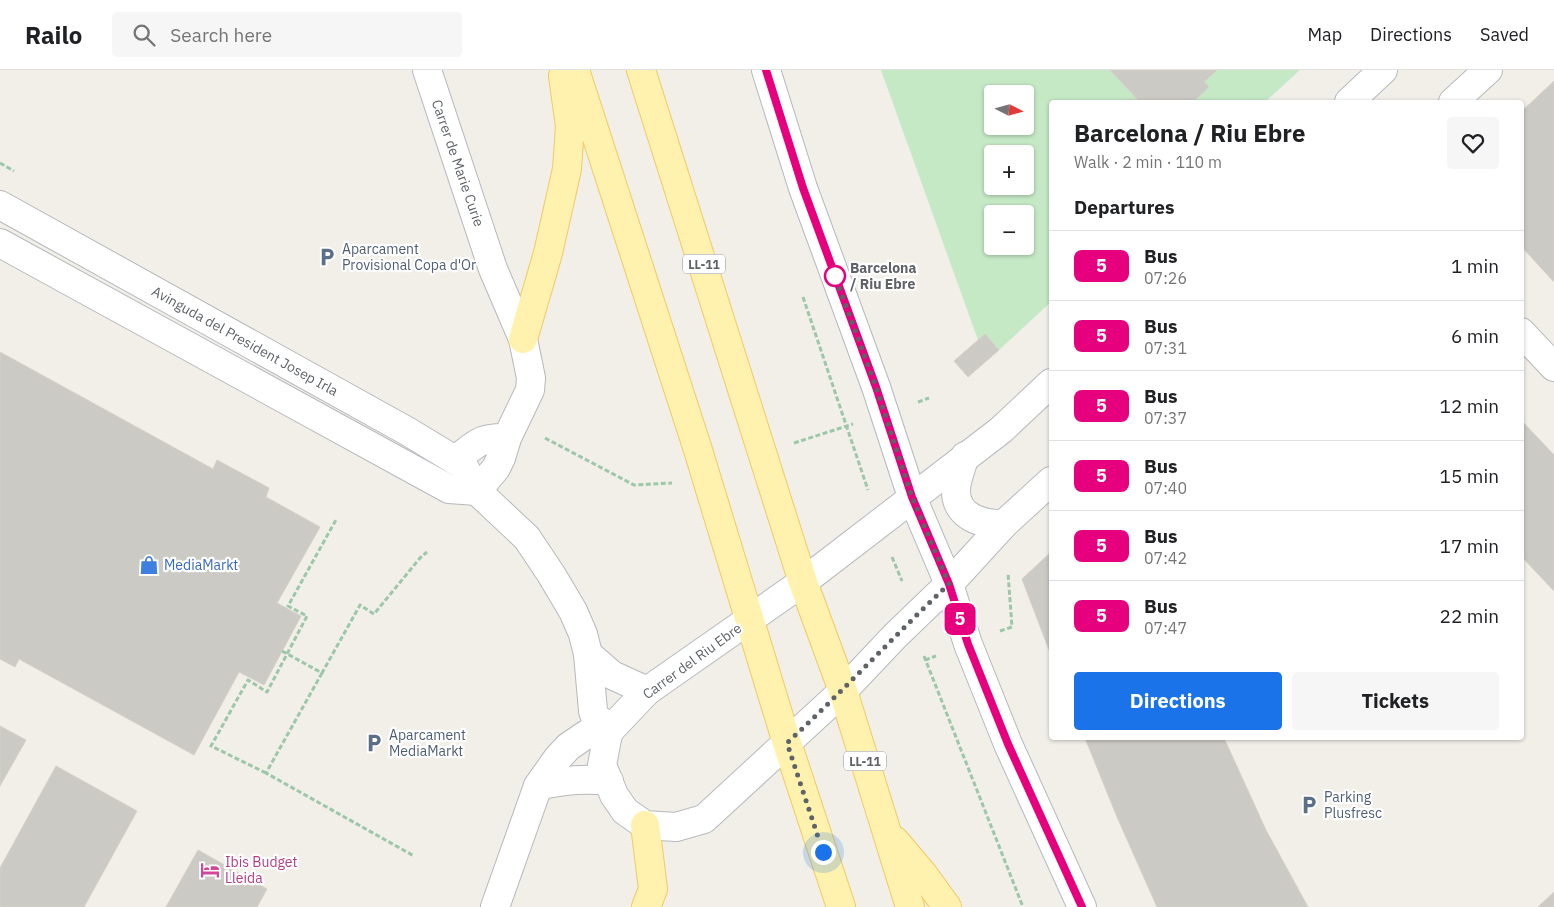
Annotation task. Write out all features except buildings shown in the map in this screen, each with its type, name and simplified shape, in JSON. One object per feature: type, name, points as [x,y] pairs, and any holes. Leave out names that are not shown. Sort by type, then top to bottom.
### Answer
[{"type":"main road","points":[[523,339],[548,253],[567,169],[570,126],[562,70]]},
{"type":"main road","points":[[574,70],[698,450],[787,743],[841,907]]},
{"type":"main road","name":"LL-11","points":[[641,70],[803,582],[843,691],[910,907]]},
{"type":"main road","points":[[645,825],[653,889],[646,907]]},
{"type":"main road","points":[[887,832],[923,874],[946,907]]},
{"type":"street","name":"Carrer de Marie Curie","points":[[426,70],[494,269],[523,339],[530,366],[530,390],[507,438],[496,468],[477,491]]},
{"type":"street","points":[[766,70],[803,188],[876,387],[912,497],[949,584],[968,644],[1008,744],[1082,907]]},
{"type":"street","points":[[1351,100],[1383,70]]},
{"type":"street","points":[[1455,100],[1488,70]]},
{"type":"street","name":"Avinguda del President Josep Irla","points":[[0,205],[399,426],[463,465],[477,491],[528,538],[573,611],[583,634],[588,654],[593,711],[595,717],[609,731]]},
{"type":"street","points":[[0,243],[449,489],[477,491]]},
{"type":"street","points":[[1524,335],[1554,367]]},
{"type":"street","name":"Carrer del Riu Ebre","points":[[609,731],[647,691],[803,582],[1001,430],[1049,385]]},
{"type":"street","points":[[455,460],[469,447],[483,440],[494,437],[507,438]]},
{"type":"street","points":[[965,456],[956,490],[963,511],[978,522],[1004,524]]},
{"type":"street","points":[[495,907],[538,786],[557,759],[568,748],[587,734],[609,731],[602,765],[614,795],[625,811],[645,825],[676,827],[704,819],[843,691],[895,636],[949,584],[1004,524],[1049,483]]},
{"type":"street","points":[[588,654],[612,675],[647,691]]},
{"type":"street","points":[[538,786],[566,780],[594,779],[608,782]]},
{"type":"path","points":[[538,434],[634,485],[642,484]]},
{"type":"path","points":[[336,518],[288,606],[307,616],[267,692],[248,680],[211,746],[266,773],[414,856]]},
{"type":"path","points":[[266,773],[360,605],[374,614],[427,552]]},
{"type":"path","points":[[282,650],[322,673]]},
{"type":"green space","points":[[881,70],[1300,70],[1267,100],[1049,100],[1049,304],[999,350],[985,334],[978,340]]},
{"type":"bus line","name":"5","points":[[766,70],[803,188],[876,387],[912,497],[949,584],[968,644],[1008,744],[1082,907]]},
{"type":"place","name":"Aparcament Provisional Copa d'Or","points":[[327,257]]},
{"type":"place","name":"Barcelona / Riu Ebre","points":[[835,276]]},
{"type":"place","name":"MediaMarkt","points":[[149,565]]},
{"type":"place","name":"Aparcament MediaMarkt","points":[[374,743]]},
{"type":"place","name":"Parking Plusfresc","points":[[1309,805]]},
{"type":"place","name":"Ibis Budget Lleida","points":[[210,870]]},
{"type":"route","points":[[823,852],[787,743],[843,691],[895,636],[949,584],[912,497],[876,387],[835,276]]}]
